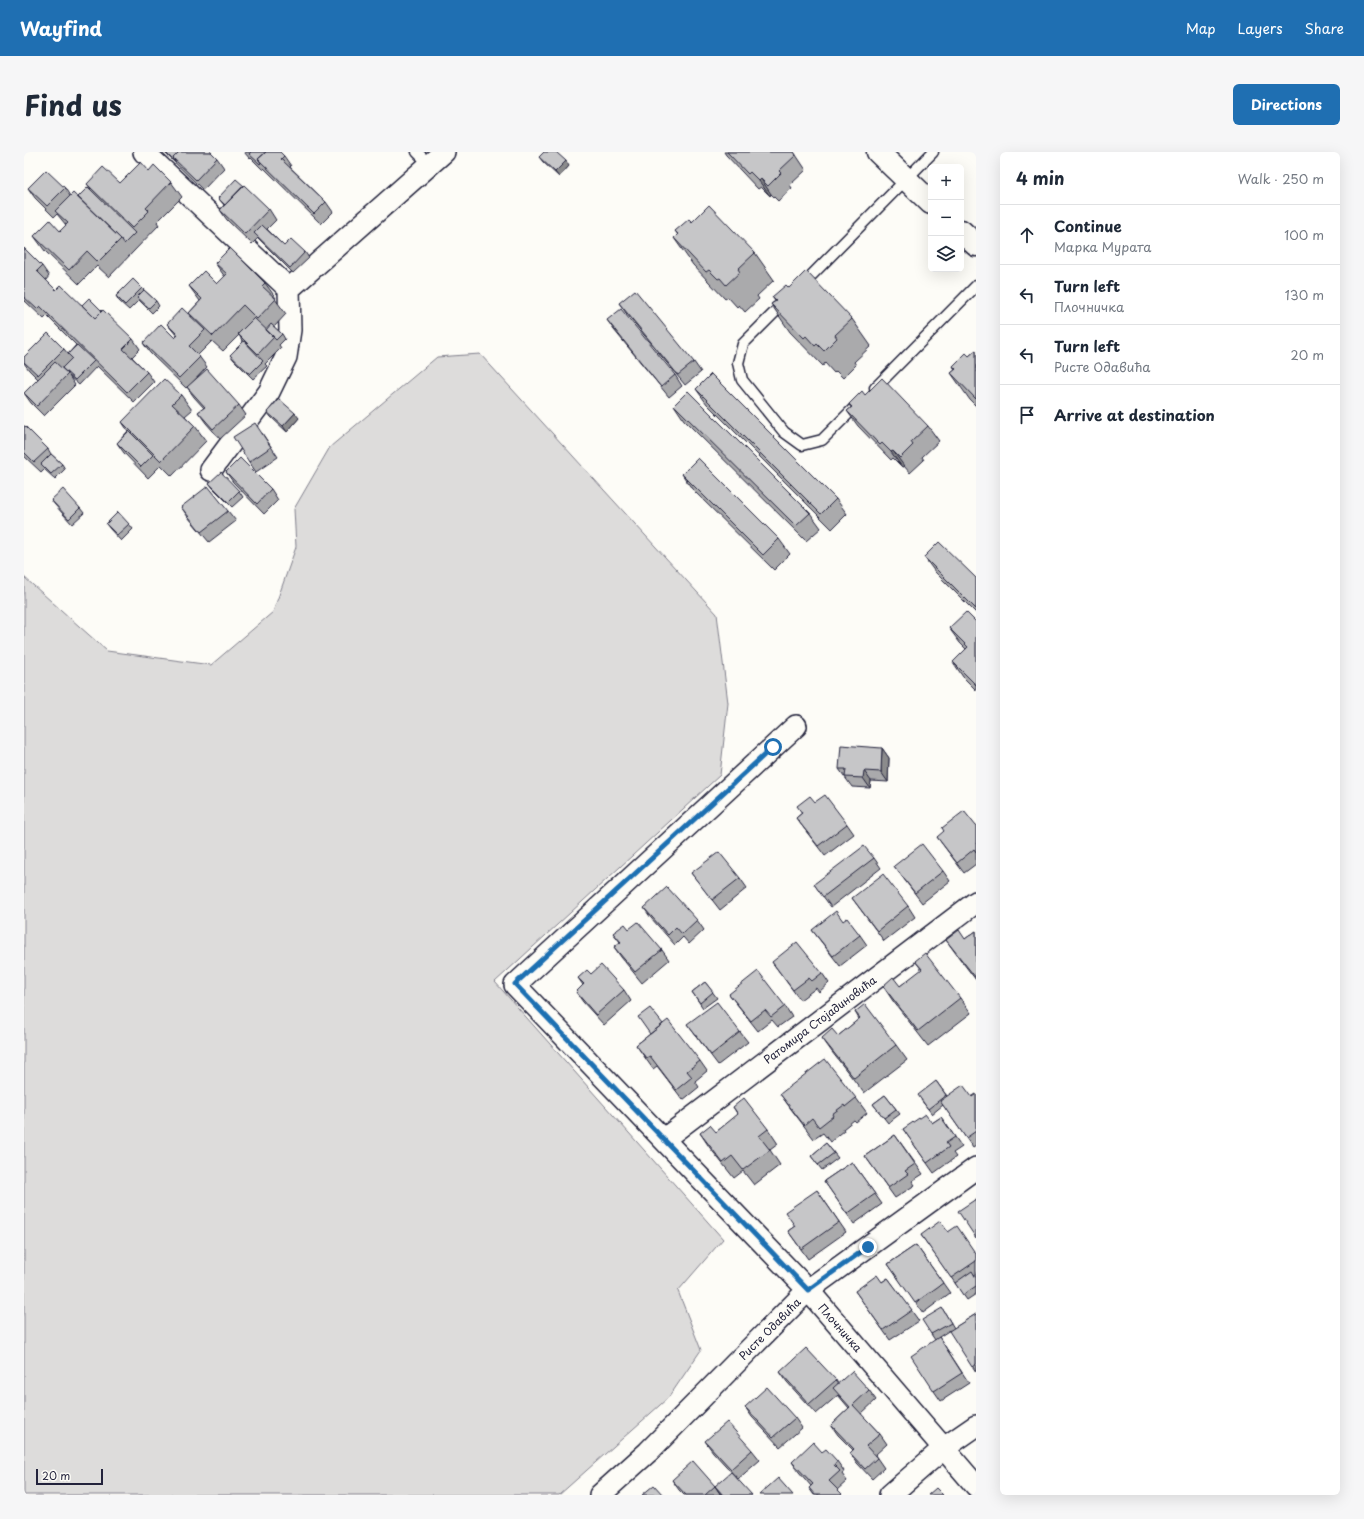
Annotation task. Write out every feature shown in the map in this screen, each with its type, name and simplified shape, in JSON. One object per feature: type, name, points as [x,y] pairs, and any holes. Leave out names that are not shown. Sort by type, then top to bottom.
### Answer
[{"type":"street","points":[[144,152],[289,289],[290,330],[286,357],[269,392],[211,470]]},
{"type":"street","points":[[878,152],[928,200]]},
{"type":"street","points":[[289,289],[430,156]]},
{"type":"street","points":[[964,234],[976,245]]},
{"type":"street","name":"Плочничка","points":[[796,726],[515,984],[808,1290],[976,1486]]},
{"type":"street","name":"Ратомира Стојадиновића","points":[[664,1139],[976,902]]},
{"type":"street","name":"Ристе Одавића","points":[[600,1495],[648,1452],[808,1290],[976,1168]]},
{"type":"street","points":[[890,1495],[944,1448],[976,1426]]},
{"type":"lane","points":[[933,152],[743,344],[738,362],[742,380],[784,432],[802,445],[822,440],[976,286]]},
{"type":"shaded area","points":[[480,354],[717,614],[728,703],[720,775],[495,982],[723,1239],[678,1291],[701,1350],[669,1397],[559,1495],[24,1495],[24,577],[107,651],[211,665],[273,612],[296,547],[294,509],[330,447],[437,357]]},
{"type":"building","points":[[165,152],[179,152],[173,158],[176,163]]},
{"type":"building","points":[[179,152],[211,152],[217,158],[196,180],[173,158]]},
{"type":"building","points":[[251,152],[266,152],[258,159],[261,163],[260,164],[249,154]]},
{"type":"building","points":[[266,152],[280,152],[284,156],[281,159],[326,202],[314,214],[258,159]]},
{"type":"building","points":[[544,152],[556,152],[566,161],[555,172],[539,157]]},
{"type":"building","points":[[727,152],[794,152],[796,155],[779,171],[781,173],[768,186],[761,179],[759,181],[750,172],[748,174]]},
{"type":"building","points":[[141,162],[149,171],[154,165],[171,182],[146,208],[149,211],[132,228],[87,184],[103,167],[120,183]]},
{"type":"building","points":[[46,170],[65,188],[47,206],[28,188]]},
{"type":"building","points":[[236,179],[244,186],[225,205],[218,198]]},
{"type":"building","points":[[244,185],[269,209],[245,234],[220,210]]},
{"type":"building","points":[[88,187],[135,233],[124,244],[121,239],[78,197]]},
{"type":"building","points":[[73,193],[121,239],[98,262],[87,251],[69,270],[34,236],[50,220],[60,231],[68,223],[55,211]]},
{"type":"building","points":[[709,205],[755,253],[738,269],[740,272],[726,285],[720,278],[718,279],[709,270],[706,272],[674,238],[678,234],[675,231],[689,219],[692,222]]},
{"type":"building","points":[[262,225],[284,246],[291,239],[305,252],[290,268],[254,233]]},
{"type":"building","points":[[24,248],[42,266],[37,271],[56,290],[61,285],[95,318],[103,310],[133,339],[123,349],[147,372],[127,392],[40,306],[37,309],[24,297]]},
{"type":"building","points":[[230,248],[265,283],[262,286],[276,299],[257,319],[243,305],[213,336],[189,313],[202,299],[189,286],[204,271],[217,284],[227,274],[215,263]]},
{"type":"building","points":[[806,271],[852,319],[835,335],[837,338],[824,351],[817,344],[815,346],[806,336],[804,338],[771,304],[776,301],[772,297],[786,285],[789,288]]},
{"type":"building","points":[[133,279],[142,288],[125,305],[116,296]]},
{"type":"building","points":[[144,290],[156,301],[149,308],[137,297]]},
{"type":"building","points":[[635,290],[694,362],[678,375],[619,303]]},
{"type":"building","points":[[89,298],[102,311],[95,318],[82,305]]},
{"type":"building","points":[[182,308],[205,330],[189,346],[200,357],[179,378],[143,343],[161,324],[175,338],[178,335],[167,324]]},
{"type":"building","points":[[621,309],[675,375],[661,387],[607,320]]},
{"type":"building","points":[[254,318],[274,337],[258,354],[238,334]]},
{"type":"building","points":[[271,324],[282,334],[276,340],[266,330]]},
{"type":"building","points":[[48,333],[64,349],[38,375],[24,362],[24,357]]},
{"type":"building","points":[[244,341],[263,361],[250,374],[230,355]]},
{"type":"building","points":[[77,345],[94,361],[75,380],[62,368],[72,358],[68,354]]},
{"type":"building","points":[[976,350],[976,399],[951,373],[956,369],[953,366],[966,353],[969,356]]},
{"type":"building","points":[[55,362],[68,374],[37,406],[24,393]]},
{"type":"building","points":[[207,369],[239,405],[213,429],[198,412],[205,407],[187,387]]},
{"type":"building","points":[[711,374],[836,499],[821,514],[696,389]]},
{"type":"building","points":[[882,378],[928,426],[911,442],[913,445],[900,458],[882,443],[880,445],[847,411],[852,407],[849,404],[862,391],[865,395]]},
{"type":"building","points":[[164,379],[181,395],[172,404],[195,426],[161,461],[122,422]]},
{"type":"building","points":[[688,391],[810,513],[796,526],[674,405]]},
{"type":"building","points":[[279,399],[295,413],[283,426],[267,412]]},
{"type":"building","points":[[255,423],[271,447],[249,462],[233,437]]},
{"type":"building","points":[[24,426],[48,449],[34,462],[24,452]]},
{"type":"building","points":[[129,431],[153,455],[141,467],[117,443]]},
{"type":"building","points":[[51,454],[62,464],[51,474],[41,464]]},
{"type":"building","points":[[240,458],[271,489],[257,504],[226,472]]},
{"type":"building","points":[[698,458],[779,539],[763,555],[682,474]]},
{"type":"building","points":[[221,472],[239,491],[228,502],[209,483]]},
{"type":"building","points":[[208,486],[228,511],[201,532],[181,507]]},
{"type":"building","points":[[63,489],[80,508],[69,519],[51,500]]},
{"type":"building","points":[[118,512],[129,524],[117,535],[106,524]]},
{"type":"building","points":[[939,542],[976,578],[976,609],[924,557]]},
{"type":"building","points":[[966,612],[976,622],[976,685],[953,662],[968,647],[949,628]]},
{"type":"building","points":[[841,745],[882,748],[881,772],[864,771],[863,778],[845,777],[846,769],[839,769]]},
{"type":"building","points":[[825,795],[847,824],[818,846],[796,818],[802,813],[797,806],[810,796],[815,802]]},
{"type":"building","points":[[964,811],[976,826],[976,852],[974,849],[957,863],[937,837],[944,831],[942,828]]},
{"type":"building","points":[[922,844],[943,871],[915,893],[894,866]]},
{"type":"building","points":[[864,846],[874,858],[823,897],[814,884]]},
{"type":"building","points":[[719,852],[740,878],[712,900],[691,873]]},
{"type":"building","points":[[883,874],[908,906],[877,931],[852,898]]},
{"type":"building","points":[[667,887],[697,920],[682,934],[676,927],[668,935],[644,908]]},
{"type":"building","points":[[836,911],[843,921],[847,918],[860,935],[833,956],[812,930]]},
{"type":"building","points":[[638,922],[662,950],[635,972],[614,947],[621,942],[613,933],[625,924],[629,929]]},
{"type":"building","points":[[959,930],[965,939],[976,931],[976,978],[946,940]]},
{"type":"building","points":[[797,942],[822,973],[812,981],[809,978],[793,990],[772,962]]},
{"type":"building","points":[[925,953],[960,998],[918,1031],[883,986],[893,977],[900,986],[922,969],[915,961]]},
{"type":"building","points":[[601,965],[624,990],[596,1015],[576,992],[584,984],[578,978],[587,970],[591,974]]},
{"type":"building","points":[[758,971],[785,1006],[771,1017],[765,1010],[751,1021],[729,994]]},
{"type":"building","points":[[705,982],[713,992],[700,1003],[692,992]]},
{"type":"building","points":[[717,1002],[740,1032],[711,1055],[687,1024]]},
{"type":"building","points":[[865,1004],[896,1045],[854,1078],[822,1038],[832,1029],[838,1036],[860,1018],[855,1012]]},
{"type":"building","points":[[650,1008],[663,1024],[650,1034],[638,1017]]},
{"type":"building","points":[[668,1020],[700,1061],[687,1071],[692,1077],[676,1090],[650,1056],[646,1058],[636,1045]]},
{"type":"building","points":[[825,1059],[856,1098],[845,1107],[844,1105],[832,1114],[833,1116],[819,1127],[812,1118],[804,1125],[780,1094]]},
{"type":"building","points":[[936,1081],[946,1095],[928,1109],[918,1095]]},
{"type":"building","points":[[963,1085],[972,1097],[976,1094],[976,1131],[966,1138],[940,1101]]},
{"type":"building","points":[[885,1095],[896,1109],[884,1118],[873,1104]]},
{"type":"building","points":[[744,1098],[768,1129],[759,1136],[770,1150],[743,1170],[732,1156],[723,1163],[700,1133],[710,1125],[716,1132],[738,1114],[733,1107]]},
{"type":"building","points":[[925,1114],[932,1123],[941,1117],[955,1137],[946,1143],[949,1147],[927,1163],[903,1129]]},
{"type":"building","points":[[895,1135],[915,1164],[905,1171],[908,1174],[888,1188],[865,1156]]},
{"type":"building","points":[[826,1143],[834,1153],[818,1165],[811,1156]]},
{"type":"building","points":[[852,1162],[875,1194],[847,1214],[824,1181]]},
{"type":"building","points":[[817,1190],[839,1222],[801,1249],[788,1231],[795,1226],[785,1212]]},
{"type":"building","points":[[976,1199],[976,1238],[958,1211]]},
{"type":"building","points":[[940,1221],[948,1232],[957,1226],[976,1254],[976,1261],[951,1278],[921,1235]]},
{"type":"building","points":[[916,1245],[943,1283],[915,1303],[888,1264]]},
{"type":"building","points":[[972,1271],[976,1278],[976,1286],[963,1295],[955,1283]]},
{"type":"building","points":[[877,1275],[882,1282],[888,1278],[912,1310],[883,1330],[855,1291]]},
{"type":"building","points":[[942,1308],[951,1323],[931,1334],[922,1320]]},
{"type":"building","points":[[976,1314],[976,1364],[972,1367],[949,1331]]},
{"type":"building","points":[[939,1337],[962,1373],[934,1391],[911,1356]]},
{"type":"building","points":[[806,1348],[836,1380],[809,1404],[780,1372]]},
{"type":"building","points":[[852,1371],[869,1390],[853,1405],[880,1434],[866,1446],[877,1458],[865,1469],[850,1453],[854,1449],[831,1425],[850,1407],[833,1388]]},
{"type":"building","points":[[767,1387],[795,1418],[773,1437],[745,1407]]},
{"type":"building","points":[[727,1422],[752,1450],[731,1469],[705,1441]]},
{"type":"building","points":[[813,1442],[822,1452],[826,1449],[837,1461],[834,1465],[840,1471],[829,1481],[842,1494],[841,1495],[815,1495],[809,1488],[813,1484],[792,1462]]},
{"type":"building","points":[[693,1461],[715,1486],[705,1495],[686,1495],[672,1480]]},
{"type":"building","points":[[731,1472],[752,1495],[723,1495],[715,1486]]},
{"type":"building","points":[[778,1478],[793,1495],[759,1495]]},
{"type":"building","points":[[654,1485],[663,1495],[642,1495]]},
{"type":"building","points":[[936,1488],[943,1495],[928,1495]]},
{"type":"route","points":[[773,747],[515,984],[808,1290],[868,1247]]}]
